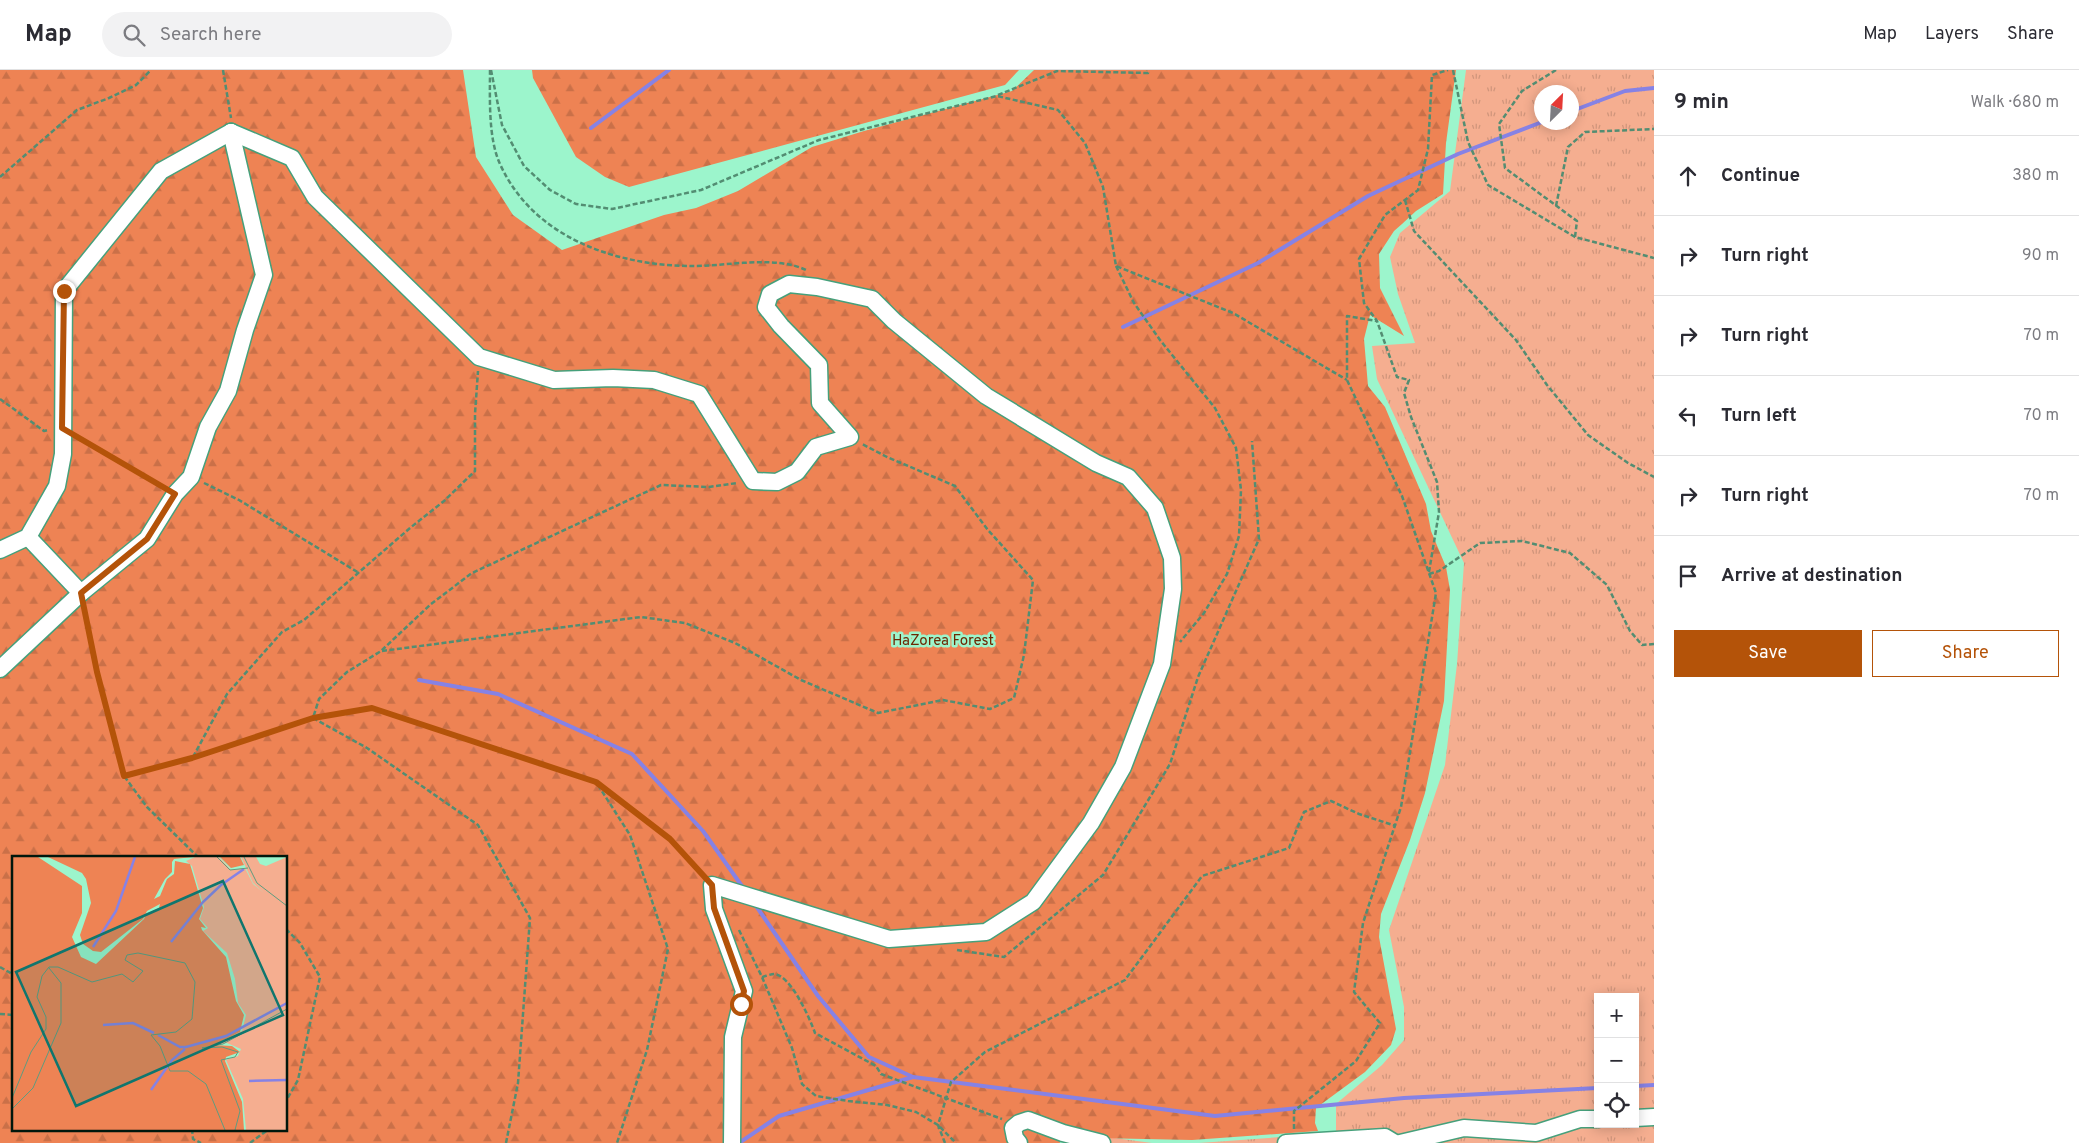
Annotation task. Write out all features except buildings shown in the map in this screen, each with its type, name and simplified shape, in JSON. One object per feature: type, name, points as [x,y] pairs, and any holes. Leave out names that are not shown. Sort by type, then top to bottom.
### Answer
[{"type":"street","points":[[231,132],[292,158],[315,197],[479,357],[554,380],[613,378],[654,380],[699,394],[753,481],[777,482],[797,472],[816,448],[850,437],[820,403],[819,365],[781,326],[766,307],[770,294],[789,284],[817,286],[872,299],[894,320],[986,396],[1096,463],[1128,477],[1155,508],[1172,558],[1173,589],[1162,664],[1123,767],[1091,823],[1032,902],[986,932],[889,939],[712,885],[714,908],[744,991],[733,1037],[732,1143]]},
{"type":"street","points":[[0,550],[28,537],[57,486],[63,454],[64,291],[161,171],[231,132]]},
{"type":"street","points":[[0,669],[81,593],[147,539],[175,494],[191,477],[208,427],[228,391],[245,330],[264,275],[231,132]]},
{"type":"street","points":[[28,537],[81,593]]},
{"type":"street","points":[[1639,1118],[1654,1117]]},
{"type":"street","points":[[1400,1143],[1464,1128],[1536,1134],[1580,1119],[1594,1119]]},
{"type":"street","points":[[1019,1143],[1015,1138],[1013,1128],[1019,1123],[1028,1120],[1064,1133],[1102,1143]]},
{"type":"street","points":[[1286,1143],[1385,1137],[1395,1143]]},
{"type":"path","points":[[0,177],[78,110],[110,98],[136,85],[151,70]]},
{"type":"path","points":[[223,70],[231,115],[231,132]]},
{"type":"path","points":[[490,70],[502,125],[524,166],[550,190],[576,204],[612,209],[701,190],[820,140],[997,96],[1057,71],[1148,73],[1147,70]]},
{"type":"path","points":[[490,70],[493,135],[499,163],[522,202],[552,227],[590,248],[637,262],[690,266],[734,263],[796,264],[812,272]]},
{"type":"path","points":[[1429,574],[1439,512],[1437,482],[1411,417],[1404,393],[1409,380],[1396,377],[1377,321],[1364,303],[1359,259],[1385,215],[1418,190],[1428,149],[1432,75],[1448,70]]},
{"type":"path","points":[[1452,70],[1468,142],[1488,185],[1575,237],[1654,258]]},
{"type":"path","points":[[1556,70],[1522,91],[1499,124],[1506,168],[1576,221],[1575,237]]},
{"type":"path","points":[[997,96],[1058,110],[1086,143],[1103,187],[1116,266],[1134,303],[1160,340],[1215,408],[1236,448],[1241,490],[1239,536],[1227,574],[1204,613],[1162,664]]},
{"type":"path","points":[[1556,206],[1568,147],[1585,132],[1654,129]]},
{"type":"path","points":[[1405,200],[1414,231],[1516,340],[1547,385],[1588,435],[1628,463],[1654,477]]},
{"type":"path","points":[[1116,266],[1233,313],[1346,380]]},
{"type":"path","points":[[1294,1143],[1294,1111],[1356,1061],[1380,1023],[1354,992],[1363,922],[1401,807],[1436,594],[1402,496],[1346,380],[1347,316],[1377,321]]},
{"type":"path","points":[[192,758],[226,694],[282,632],[304,620],[444,501],[475,471],[475,414],[479,357]]},
{"type":"path","points":[[0,399],[44,431],[62,428],[175,494]]},
{"type":"path","points":[[381,652],[641,617],[685,623],[735,643],[801,680],[878,713],[943,700],[990,709],[1014,698],[1024,655],[1033,580],[988,530],[955,486],[887,457],[850,437]]},
{"type":"path","points":[[191,477],[239,500],[359,573]]},
{"type":"path","points":[[313,718],[319,699],[347,672],[381,652],[431,604],[472,572],[661,485],[709,486],[753,481]]},
{"type":"path","points":[[1429,574],[1439,570],[1480,543],[1522,541],[1570,553],[1607,585],[1630,631],[1642,645],[1654,644]]},
{"type":"path","points":[[81,593],[97,672],[124,776],[147,806],[197,856]]},
{"type":"path","points":[[124,776],[192,758],[313,718],[372,708],[596,782],[670,839],[712,885]]},
{"type":"path","points":[[313,718],[367,748],[478,825],[530,918],[518,1083],[506,1143]]},
{"type":"path","points":[[596,782],[630,835],[668,949],[648,1050],[617,1143]]},
{"type":"path","points":[[945,1143],[938,1125],[951,1082],[985,1052],[1125,980],[1202,876],[1289,848],[1304,812],[1331,801],[1359,814],[1396,826]]},
{"type":"path","points":[[736,926],[762,977],[792,1048],[802,1084],[816,1096],[848,1102],[887,1104],[916,1112],[938,1125],[956,1143]]},
{"type":"path","points":[[288,931],[300,943],[320,977],[298,1080],[288,1097]]},
{"type":"path","points":[[0,966],[12,974]]},
{"type":"path","points":[[762,977],[775,974],[783,978],[807,1013],[815,1032],[876,1066],[881,1074],[998,1116],[1013,1128]]},
{"type":"path","points":[[192,1130],[193,1139],[201,1143]]},
{"type":"path","points":[[250,1143],[268,1130]]},
{"type":"green space","name":"HaZorea Forest","points":[[0,70],[463,70],[476,157],[513,215],[562,250],[664,215],[696,208],[738,191],[812,147],[1012,91],[1034,70],[1456,70],[1446,143],[1443,194],[1416,211],[1394,231],[1379,254],[1380,288],[1404,336],[1370,315],[1364,339],[1368,386],[1385,407],[1426,504],[1431,531],[1446,567],[1450,590],[1444,701],[1425,793],[1410,840],[1381,914],[1379,937],[1396,1029],[1391,1045],[1365,1072],[1316,1108],[1315,1123],[1318,1131],[1192,1140],[1097,1138],[1072,1131],[1056,1122],[1060,1143],[0,1143]]},
{"type":"green space","points":[[532,70],[1019,70],[1005,85],[629,187],[605,177],[576,157],[533,78]]},
{"type":"green space","points":[[1466,70],[1654,70],[1654,1143],[1199,1143],[1336,1133],[1336,1104],[1382,1065],[1404,1040],[1404,1007],[1389,930],[1445,765],[1457,664],[1464,563],[1377,379],[1372,346],[1415,343],[1398,294],[1390,257],[1400,233],[1450,191]]},
{"type":"green space","points":[[1062,1131],[1152,1143],[1080,1143]]},
{"type":"waterway","points":[[591,128],[669,70]]},
{"type":"waterway","points":[[1579,108],[1625,91],[1654,88]]},
{"type":"waterway","points":[[1123,327],[1258,263],[1368,196],[1458,154],[1534,125]]},
{"type":"waterway","points":[[419,680],[498,694],[632,754],[703,831],[744,889]]},
{"type":"waterway","points":[[754,903],[818,996],[869,1057],[913,1077],[1215,1116],[1404,1098],[1594,1088]]},
{"type":"waterway","points":[[739,1143],[779,1116],[913,1077]]},
{"type":"waterway","points":[[1639,1086],[1654,1085]]},
{"type":"route","points":[[64,291],[62,428],[175,494],[147,539],[81,593],[97,672],[124,776],[192,758],[313,718],[372,708],[596,782],[670,839],[712,885],[714,908],[744,991],[741,1004]]}]
